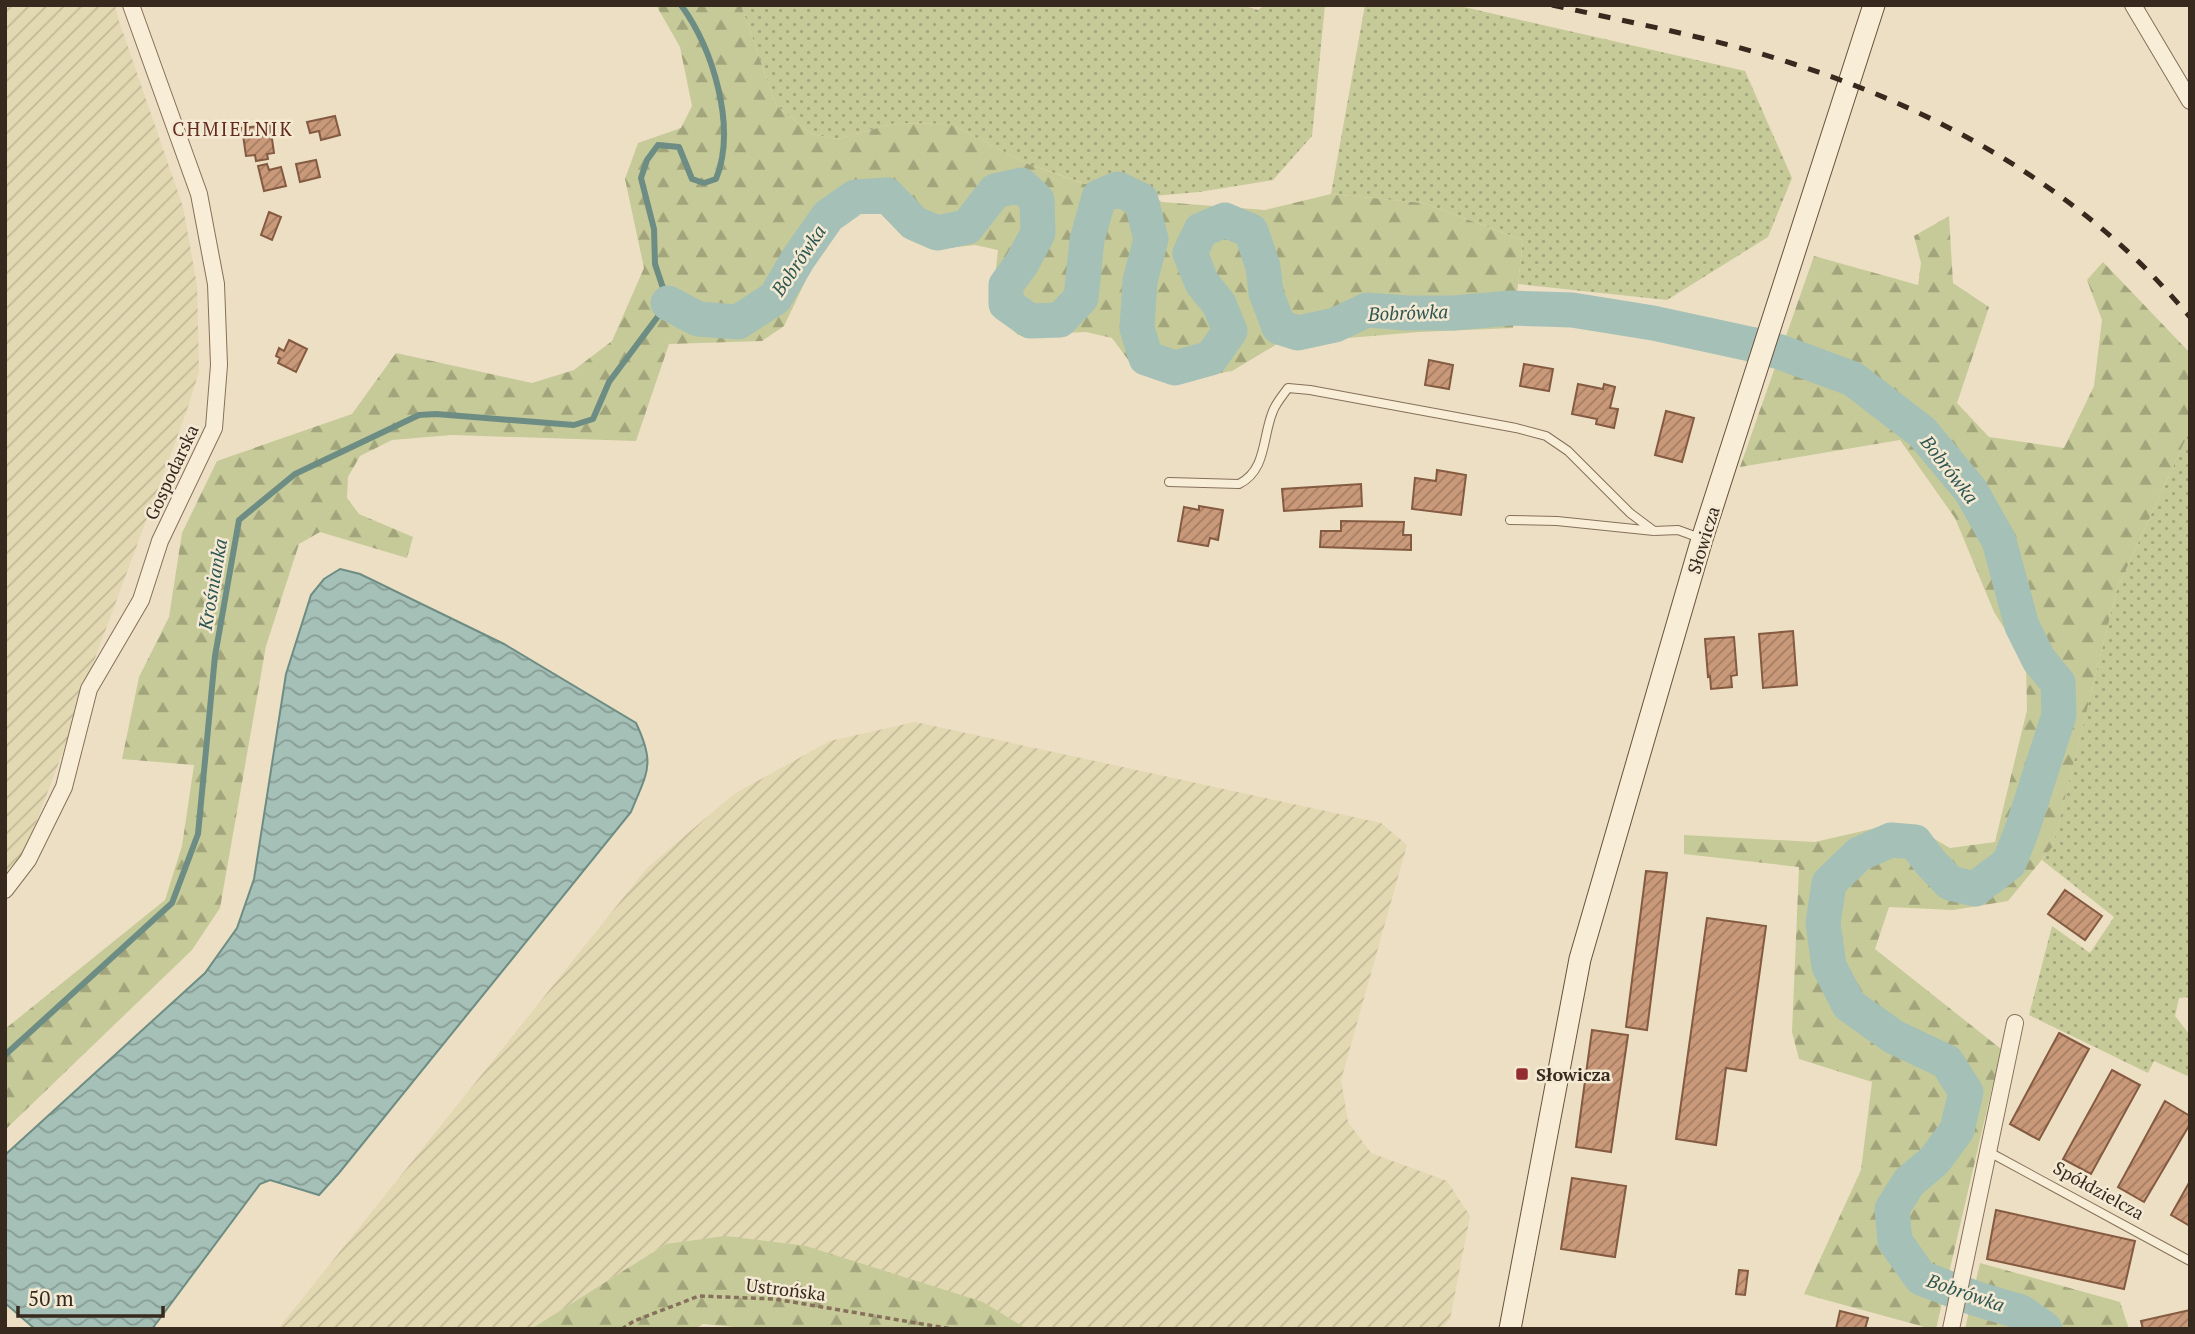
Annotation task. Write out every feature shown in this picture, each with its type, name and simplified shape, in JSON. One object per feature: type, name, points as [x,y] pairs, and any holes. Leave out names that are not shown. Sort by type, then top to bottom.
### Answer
[{"type":"street","name":"Gospodarska","points":[[5,890],[28,860],[64,787],[89,689],[141,600],[160,541],[214,428],[219,365],[216,284],[199,194],[131,5]]},
{"type":"street","name":"Słowicza","points":[[1510,1329],[1580,959],[1702,539],[1874,5]]},
{"type":"street","points":[[2133,5],[2190,101]]},
{"type":"street","points":[[1951,1326],[2015,1023]]},
{"type":"lane","points":[[1169,482],[1239,484],[1248,479],[1259,465],[1273,411],[1288,388],[1310,390],[1516,428],[1546,436],[1568,451],[1630,513],[1654,531]]},
{"type":"lane","points":[[1510,520],[1558,521],[1654,531],[1678,530],[1702,539]]},
{"type":"lane","name":"Spółdzielcza","points":[[1989,1152],[2190,1262]]},
{"type":"path","name":"Ustrońska","points":[[622,1329],[634,1321],[699,1296],[775,1299],[952,1329]]},
{"type":"shaded area","points":[[5,5],[115,5],[183,207],[197,285],[199,372],[23,857],[5,876]]},
{"type":"shaded area","points":[[915,722],[1381,823],[1407,845],[1341,1080],[1348,1122],[1371,1153],[1447,1181],[1470,1216],[1450,1319],[1441,1329],[1027,1329],[983,1302],[666,1244],[531,1329],[278,1329],[647,868],[734,794],[830,741]]},
{"type":"green space","points":[[656,5],[741,5],[776,105],[811,134],[837,139],[896,123],[950,124],[1028,164],[1085,184],[1127,179],[1162,202],[1265,210],[1331,194],[1423,203],[1523,240],[1513,328],[1419,332],[1277,344],[1232,371],[1167,382],[1138,373],[1112,338],[1086,332],[1018,335],[1001,318],[993,296],[998,250],[975,245],[948,248],[921,239],[884,206],[859,208],[834,221],[784,326],[762,341],[669,344],[636,441],[452,435],[392,440],[360,456],[348,477],[347,498],[359,514],[413,537],[407,558],[320,532],[299,544],[266,646],[220,908],[192,950],[5,1130],[5,1029],[165,900],[182,846],[194,765],[122,759],[139,677],[169,617],[182,533],[217,461],[352,414],[396,353],[532,383],[574,370],[612,341],[644,268],[625,179],[638,143],[681,128],[692,106],[680,47]]},
{"type":"green space","points":[[741,5],[1242,5],[1258,10],[1265,5],[1325,5],[1312,136],[1273,180],[1199,192],[1153,196],[1127,179],[1086,184],[1028,164],[950,124],[896,123],[837,139],[811,134],[776,105]]},
{"type":"green space","points":[[1365,5],[1455,5],[1745,71],[1792,178],[1768,237],[1667,300],[1518,284],[1523,240],[1423,203],[1331,194]]},
{"type":"green space","points":[[1949,216],[1953,283],[1989,307],[1957,403],[1989,437],[2064,448],[2094,386],[2102,320],[2087,280],[2103,262],[2190,353],[2190,430],[2117,589],[2053,846],[2008,901],[1953,910],[1889,907],[1875,949],[2001,1049],[1936,1329],[1932,1329],[1804,1294],[1861,1170],[1872,1082],[1799,1059],[1792,1032],[1799,867],[1684,854],[1684,835],[1815,842],[1889,825],[1919,830],[1950,848],[1995,842],[2027,710],[2026,663],[1994,612],[1955,518],[1900,440],[1740,467],[1814,256],[1918,285],[1921,263],[1914,236]]},
{"type":"green space","points":[[2190,430],[2190,997],[2179,998],[2175,1016],[2190,1035],[2190,1077],[2154,1061],[2148,1073],[2029,1015],[2052,926],[2090,953],[2114,917],[2042,860],[2053,845],[2117,589]]},
{"type":"green space","points":[[725,1236],[806,1246],[983,1302],[1027,1329],[755,1329],[703,1324],[695,1329],[531,1329],[666,1244]]},
{"type":"green space","points":[[1980,1263],[2120,1302],[2129,1329],[1965,1329]]},
{"type":"water","points":[[340,569],[360,574],[504,644],[636,723],[646,749],[647,768],[631,812],[319,1195],[270,1180],[260,1184],[152,1329],[35,1329],[5,1303],[5,1155],[205,973],[237,928],[254,879],[286,674],[311,595],[324,579]]},
{"type":"building","points":[[335,116],[340,135],[321,140],[319,131],[310,133],[307,122]]},
{"type":"building","points":[[270,125],[274,153],[267,154],[268,159],[256,161],[255,155],[246,156],[242,128]]},
{"type":"building","points":[[316,160],[320,177],[300,182],[296,164]]},
{"type":"building","points":[[267,164],[269,170],[281,167],[286,186],[264,191],[258,166]]},
{"type":"building","points":[[269,212],[281,217],[272,240],[261,235]]},
{"type":"building","points":[[289,340],[307,349],[296,372],[278,363],[280,358],[276,356],[279,348],[284,351]]},
{"type":"building","points":[[1429,360],[1453,365],[1449,389],[1425,385]]},
{"type":"building","points":[[1524,364],[1553,369],[1549,391],[1520,386]]},
{"type":"building","points":[[1578,384],[1603,389],[1604,384],[1615,387],[1610,408],[1618,409],[1614,428],[1596,424],[1597,419],[1572,414]]},
{"type":"building","points":[[1666,411],[1694,418],[1682,462],[1655,455]]},
{"type":"building","points":[[1437,470],[1466,475],[1461,515],[1412,509],[1415,478],[1436,481]]},
{"type":"building","points":[[1361,484],[1362,506],[1284,511],[1282,489]]},
{"type":"building","points":[[1199,506],[1223,510],[1218,540],[1210,538],[1208,546],[1178,541],[1184,507],[1199,510]]},
{"type":"building","points":[[1341,521],[1404,522],[1403,535],[1411,535],[1411,550],[1320,547],[1321,531],[1341,531]]},
{"type":"building","points":[[1793,631],[1797,685],[1763,688],[1759,634]]},
{"type":"building","points":[[1734,637],[1737,675],[1731,676],[1732,687],[1711,689],[1705,639]]},
{"type":"building","points":[[1646,871],[1667,873],[1647,1030],[1626,1027]]},
{"type":"building","points":[[2065,890],[2102,916],[2085,940],[2048,914]]},
{"type":"building","points":[[1707,918],[1766,926],[1746,1071],[1726,1068],[1716,1145],[1676,1139]]},
{"type":"building","points":[[1592,1030],[1628,1035],[1611,1152],[1576,1147]]},
{"type":"building","points":[[2059,1033],[2089,1049],[2039,1140],[2010,1124]]},
{"type":"building","points":[[2112,1070],[2140,1085],[2091,1174],[2063,1159]]},
{"type":"building","points":[[2165,1101],[2190,1116],[2190,1124],[2144,1202],[2118,1187]]},
{"type":"building","points":[[1572,1178],[1626,1186],[1615,1257],[1561,1249]]},
{"type":"building","points":[[2190,1181],[2190,1226],[2171,1215]]},
{"type":"building","points":[[1996,1210],[2135,1241],[2124,1289],[1987,1259]]},
{"type":"building","points":[[1739,1270],[1748,1271],[1745,1295],[1736,1294]]},
{"type":"building","points":[[2190,1310],[2190,1329],[2143,1329],[2141,1321]]},
{"type":"building","points":[[1840,1311],[1868,1318],[1865,1329],[1836,1329]]},
{"type":"waterway","name":"Krośnianka","points":[[5,1055],[172,903],[198,834],[215,656],[239,520],[295,474],[419,415],[574,425],[593,419],[609,382],[668,303],[655,264],[654,229],[641,178],[647,160],[658,145],[679,147],[692,179],[704,183],[716,179],[724,136],[723,113],[712,66],[693,23],[681,5]]},
{"type":"waterway","name":"Bobrówka","points":[[668,303],[698,319],[738,322],[775,298],[828,216],[855,197],[887,195],[914,223],[937,233],[967,227],[995,191],[1021,185],[1037,200],[1038,233],[1006,285],[1006,304],[1030,321],[1060,320],[1081,298],[1087,240],[1099,197],[1118,189],[1141,200],[1151,239],[1140,281],[1137,328],[1146,358],[1175,368],[1211,358],[1230,331],[1219,304],[1202,283],[1190,253],[1201,230],[1225,220],[1251,231],[1263,267],[1266,293],[1279,327],[1298,333],[1335,325],[1367,310],[1407,313],[1453,313],[1511,308],[1572,310],[1653,323],[1750,344],[1853,379],[1922,432],[1971,491],[1999,541],[2022,626],[2039,660],[2058,683],[2059,715],[2009,863],[1975,889],[1950,883],[1915,842],[1891,840],[1859,854],[1829,883],[1823,923],[1829,966],[1849,1005],[1894,1037],[1947,1062],[1966,1092],[1957,1130],[1934,1161],[1909,1182],[1892,1209],[1895,1241],[1921,1278],[2021,1312],[2045,1329]]},
{"type":"railway","points":[[1552,5],[1734,46],[1794,64],[1890,100],[1937,122],[2027,173],[2069,203],[2147,270],[2190,317]]},
{"type":"place","name":"Słowicza","points":[[1522,1074]]},
{"type":"district","name":"CHMIELNIK","points":[[233,128]]}]
